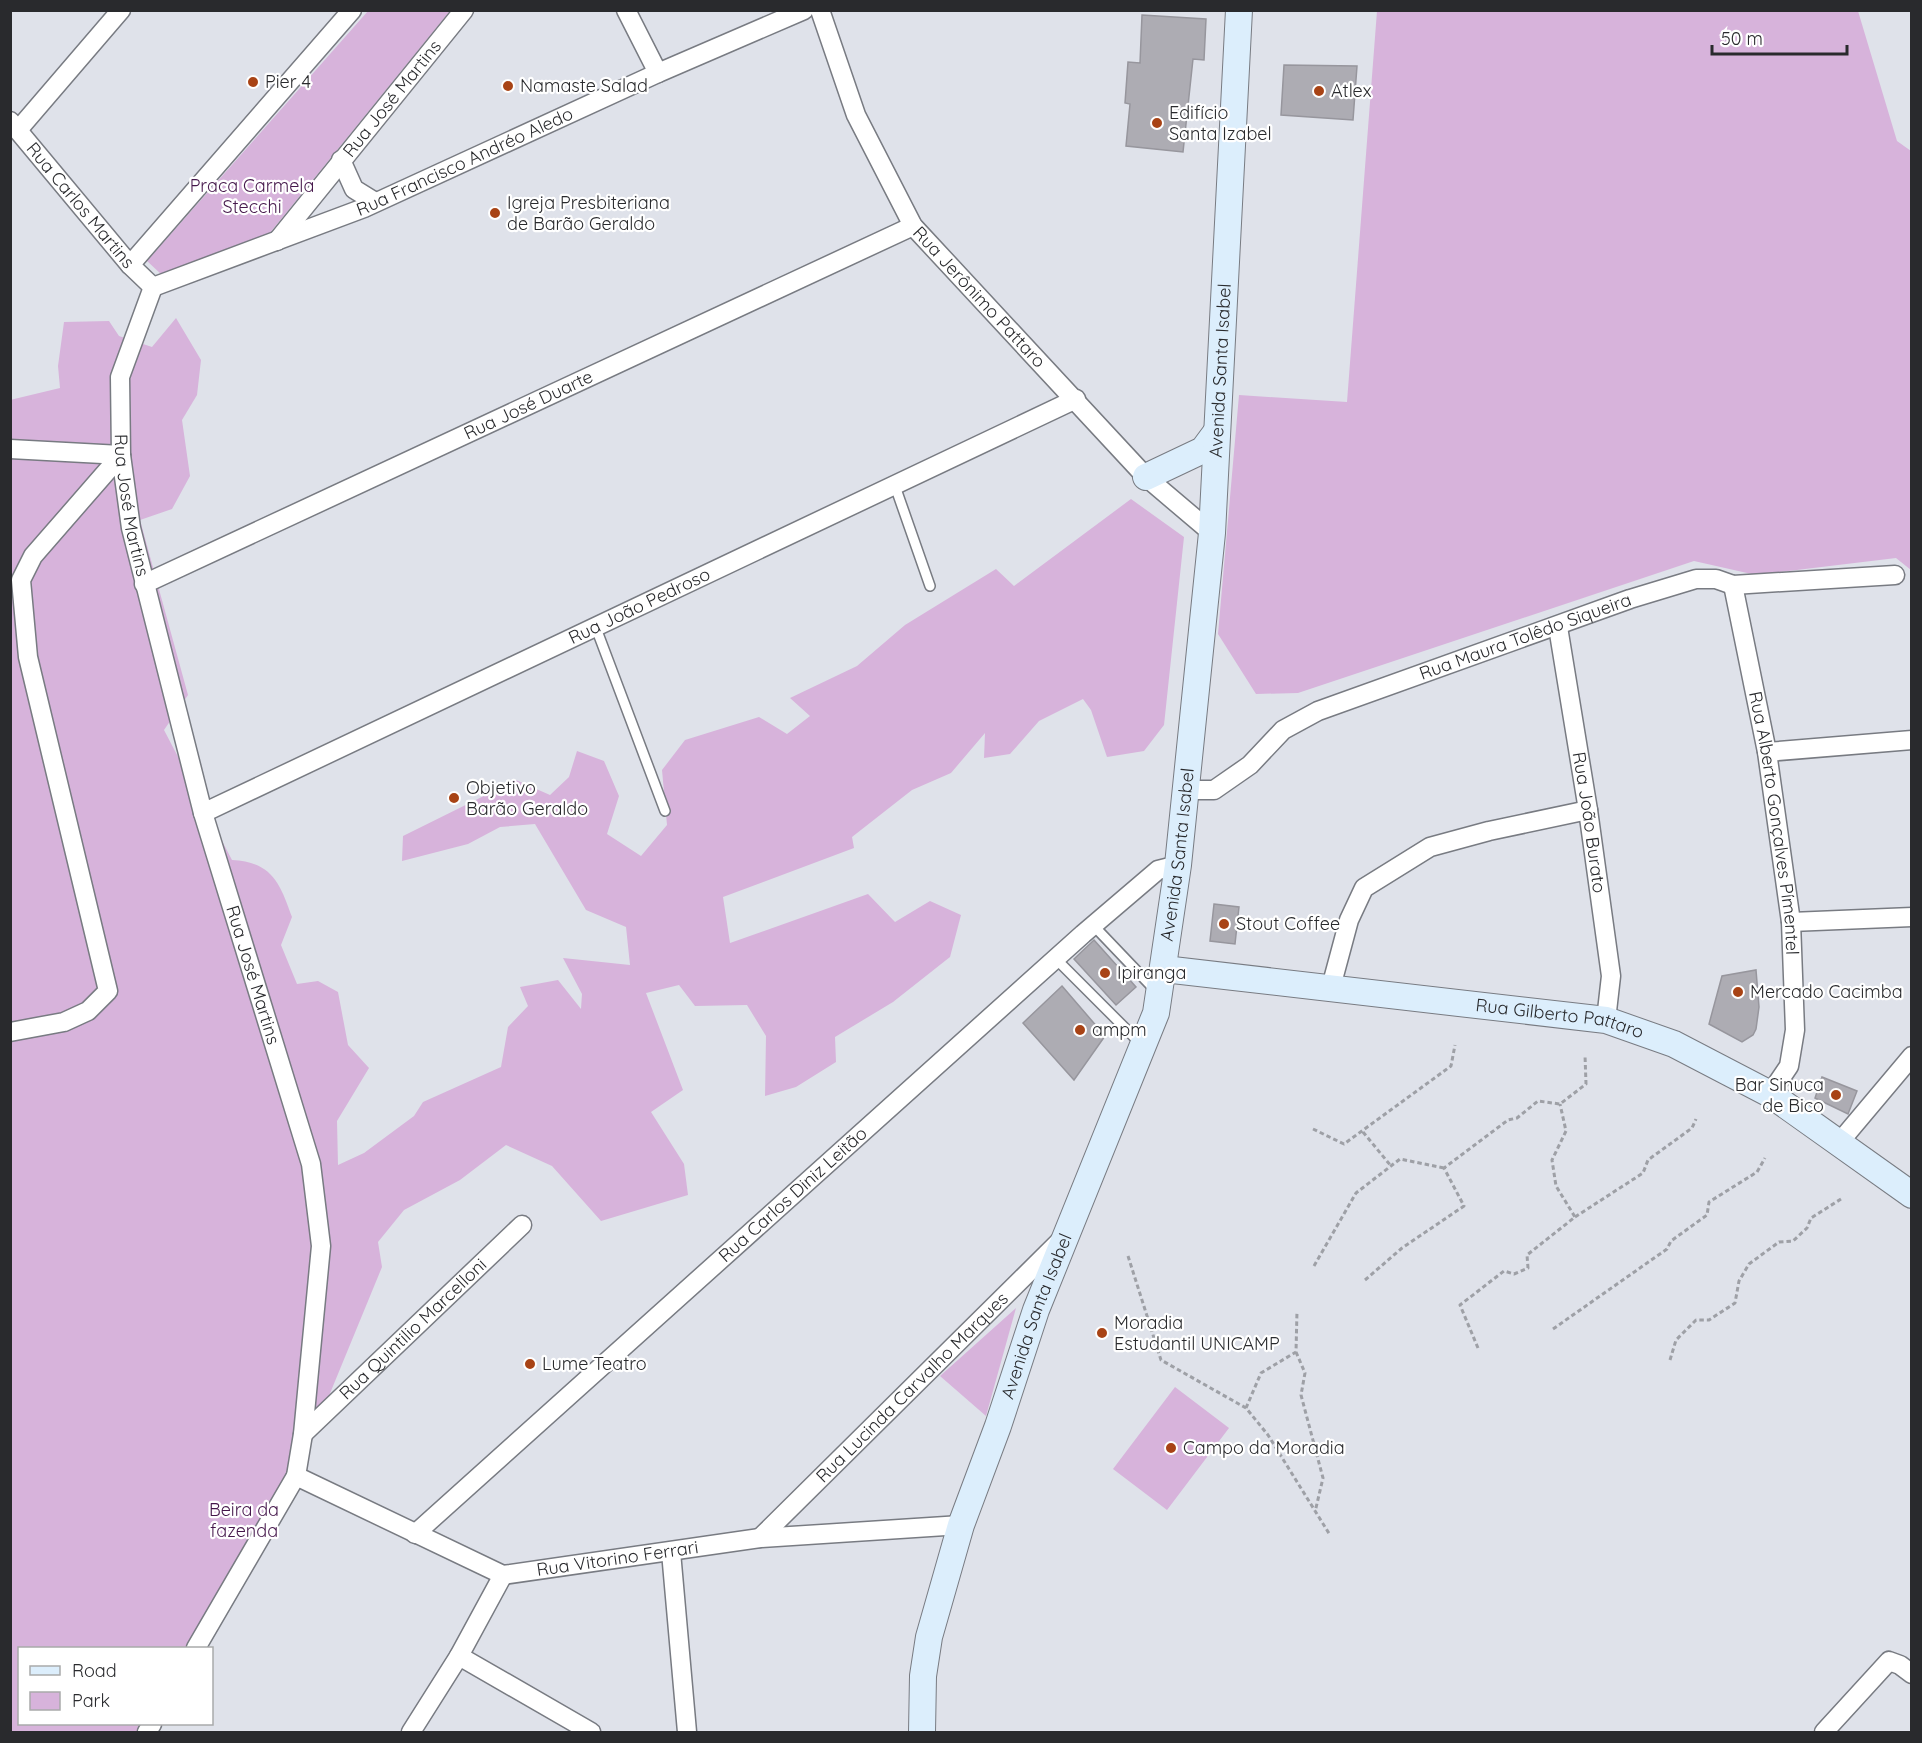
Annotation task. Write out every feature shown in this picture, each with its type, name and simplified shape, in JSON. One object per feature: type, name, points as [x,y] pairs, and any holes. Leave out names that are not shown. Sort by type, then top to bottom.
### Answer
[{"type":"main road","name":"Avenida Santa Isabel","points":[[922,1732],[923,1676],[929,1636],[961,1525],[998,1426],[1036,1310],[1155,1017],[1164,969],[1178,865],[1212,533],[1239,10]]},
{"type":"main road","points":[[1146,477],[1203,450],[1217,431]]},
{"type":"main road","name":"Rua Gilberto Pattaro","points":[[1164,969],[1606,1020],[1674,1044],[1770,1094],[1911,1196]]},
{"type":"street","points":[[14,125],[121,10]]},
{"type":"street","points":[[130,266],[352,10]]},
{"type":"street","name":"Rua José Martins","points":[[276,242],[340,160],[464,10]]},
{"type":"street","points":[[626,10],[658,73]]},
{"type":"street","name":"Rua Francisco Andréo Aledo","points":[[153,287],[276,242],[375,202],[658,73],[804,10]]},
{"type":"street","name":"Rua Jerônimo Pattaro","points":[[820,10],[856,115],[913,226],[1146,477],[1212,533]]},
{"type":"street","name":"Rua Carlos Martins","points":[[14,125],[130,266],[153,287]]},
{"type":"street","points":[[340,160],[354,189],[375,202]]},
{"type":"street","name":"Rua José Duarte","points":[[144,584],[913,226]]},
{"type":"street","name":"Rua José Martins","points":[[153,287],[120,377],[121,455],[131,528],[203,813],[311,1164],[321,1245],[303,1434],[296,1476],[197,1647]]},
{"type":"street","name":"Rua João Pedroso","points":[[203,813],[1076,399]]},
{"type":"street","points":[[10,448],[121,455]]},
{"type":"street","points":[[10,1032],[64,1022],[88,1011],[108,991],[28,657],[21,580],[33,556],[121,455]]},
{"type":"street","name":"Rua Maura Tolêdo Siqueira","points":[[1185,790],[1214,790],[1250,765],[1283,730],[1318,711],[1558,627],[1630,599],[1696,579],[1716,579],[1733,585],[1895,574]]},
{"type":"street","name":"Rua Alberto Gonçalves Pímentel","points":[[1733,585],[1767,752],[1791,922],[1795,1030],[1789,1066],[1770,1094]]},
{"type":"street","name":"Rua João Burato","points":[[1558,627],[1588,810],[1611,976],[1606,1020]]},
{"type":"street","points":[[1767,752],[1911,740]]},
{"type":"street","points":[[1331,987],[1349,920],[1364,888],[1430,847],[1489,831],[1588,810]]},
{"type":"street","name":"Rua Carlos Diniz Leitão","points":[[414,1534],[1056,958],[1158,870],[1178,865]]},
{"type":"street","points":[[1791,922],[1911,917]]},
{"type":"street","points":[[1838,1144],[1911,1056]]},
{"type":"street","name":"Rua Quintilio Marcelloni","points":[[303,1434],[522,1225]]},
{"type":"street","name":"Rua Lucinda Carvalho Marques","points":[[760,1538],[1066,1236]]},
{"type":"street","points":[[296,1476],[503,1575],[459,1656],[411,1732]]},
{"type":"street","name":"Rua Vitorino Ferrari","points":[[503,1575],[760,1538],[961,1525]]},
{"type":"street","points":[[670,1552],[687,1732]]},
{"type":"street","points":[[459,1656],[591,1732]]},
{"type":"street","points":[[1824,1732],[1880,1668],[1889,1661],[1900,1665],[1911,1674]]},
{"type":"lane","points":[[895,486],[930,586]]},
{"type":"lane","points":[[596,628],[665,811]]},
{"type":"lane","points":[[1093,926],[1159,994]]},
{"type":"lane","points":[[1056,958],[1143,1046]]},
{"type":"path","points":[[1313,1129],[1344,1144],[1363,1131],[1373,1120],[1451,1066],[1455,1045]]},
{"type":"path","points":[[1314,1266],[1356,1192],[1400,1159],[1444,1168],[1508,1120],[1517,1118],[1538,1101],[1560,1104],[1586,1084],[1585,1055]]},
{"type":"path","points":[[1560,1104],[1566,1131],[1552,1160],[1556,1186],[1575,1217]]},
{"type":"path","points":[[1478,1348],[1460,1305],[1504,1271],[1514,1274],[1528,1268],[1527,1255],[1575,1217],[1643,1173],[1648,1160],[1692,1128],[1696,1119]]},
{"type":"path","points":[[1363,1131],[1391,1166]]},
{"type":"path","points":[[1553,1329],[1667,1249],[1671,1241],[1707,1215],[1709,1202],[1756,1172],[1766,1158]]},
{"type":"path","points":[[1365,1280],[1402,1248],[1464,1206],[1444,1168]]},
{"type":"path","points":[[1670,1360],[1676,1340],[1696,1320],[1709,1320],[1735,1303],[1740,1281],[1749,1264],[1779,1242],[1793,1241],[1807,1228],[1811,1218],[1841,1199]]},
{"type":"path","points":[[1128,1256],[1161,1360],[1246,1408],[1268,1435],[1330,1535]]},
{"type":"path","points":[[1297,1311],[1296,1352],[1305,1372],[1301,1395],[1323,1478],[1315,1512]]},
{"type":"path","points":[[1246,1408],[1261,1374],[1296,1352]]},
{"type":"green space","name":"Praca Carmela Stecchi","points":[[368,11],[450,11],[269,234],[162,275],[147,261]]},
{"type":"green space","points":[[1377,11],[1858,11],[1897,141],[1911,151],[1911,570],[1896,558],[1756,575],[1694,561],[1298,693],[1256,694],[1218,634],[1239,395],[1347,402]]},
{"type":"green space","name":"Beira da fazenda","points":[[176,318],[201,360],[197,395],[182,420],[190,476],[172,509],[140,520],[188,695],[164,730],[232,860],[257,865],[265,870],[272,876],[283,894],[292,917],[281,945],[297,984],[318,981],[338,992],[348,1045],[369,1068],[337,1121],[338,1165],[364,1153],[414,1116],[423,1102],[501,1067],[508,1027],[528,1006],[520,987],[558,980],[581,1009],[582,994],[563,958],[630,965],[626,927],[586,910],[535,824],[500,827],[468,844],[402,861],[403,836],[516,780],[550,795],[569,777],[577,751],[604,761],[619,796],[607,834],[641,856],[667,825],[662,770],[685,740],[759,717],[787,734],[810,716],[790,698],[857,666],[905,625],[996,569],[1014,586],[1131,499],[1184,537],[1164,725],[1144,751],[1107,757],[1091,710],[1083,699],[1039,721],[1010,754],[984,758],[985,733],[951,773],[912,790],[852,837],[854,848],[723,897],[730,943],[868,894],[895,922],[930,901],[961,915],[950,957],[893,1002],[835,1037],[836,1062],[796,1087],[765,1096],[766,1036],[747,1005],[695,1006],[679,985],[646,993],[683,1090],[651,1112],[684,1164],[688,1195],[601,1221],[552,1166],[506,1145],[460,1180],[404,1210],[378,1242],[382,1267],[296,1476],[196,1647],[18,1647],[18,1725],[150,1725],[146,1732],[11,1732],[10,400],[60,388],[58,366],[64,322],[109,321],[119,336],[152,347]]},
{"type":"green space","points":[[1016,1308],[986,1416],[940,1376]]},
{"type":"green space","name":"Campo da Moradia","points":[[1175,1387],[1229,1428],[1167,1510],[1113,1469]]},
{"type":"building","points":[[1142,15],[1206,19],[1204,60],[1193,59],[1183,152],[1126,146],[1130,104],[1125,103],[1128,62],[1140,63]]},
{"type":"building","name":"Atlex","points":[[1284,65],[1357,66],[1353,120],[1281,115]]},
{"type":"building","name":"Stout Coffee","points":[[1214,904],[1239,907],[1235,944],[1210,941]]},
{"type":"building","name":"Ipiranga","points":[[1094,940],[1136,987],[1116,1005],[1074,959]]},
{"type":"building","name":"Mercado Cacimba","points":[[1756,970],[1759,1007],[1756,1029],[1753,1035],[1742,1042],[1709,1024],[1722,976]]},
{"type":"building","points":[[1062,986],[1105,1036],[1074,1080],[1023,1023]]},
{"type":"building","name":"Bar Sinuca de Bico","points":[[1822,1077],[1857,1091],[1848,1114],[1815,1098]]},
{"type":"place","name":"Pier 4","points":[[253,82]]},
{"type":"place","name":"Namaste Salad","points":[[508,86]]},
{"type":"place","name":"Atlex","points":[[1319,91]]},
{"type":"place","name":"Edifício Santa Izabel","points":[[1157,123]]},
{"type":"place","name":"Igreja Presbiteriana de Barão Geraldo","points":[[495,213]]},
{"type":"place","name":"Objetivo Barão Geraldo","points":[[454,798]]},
{"type":"place","name":"Stout Coffee","points":[[1224,924]]},
{"type":"place","name":"Ipiranga","points":[[1105,973]]},
{"type":"place","name":"Mercado Cacimba","points":[[1738,992]]},
{"type":"place","name":"ampm","points":[[1080,1030]]},
{"type":"place","name":"Bar Sinuca de Bico","points":[[1836,1095]]},
{"type":"place","name":"Moradia Estudantil UNICAMP","points":[[1102,1333]]},
{"type":"place","name":"Lume Teatro","points":[[530,1364]]},
{"type":"place","name":"Campo da Moradia","points":[[1171,1448]]}]
